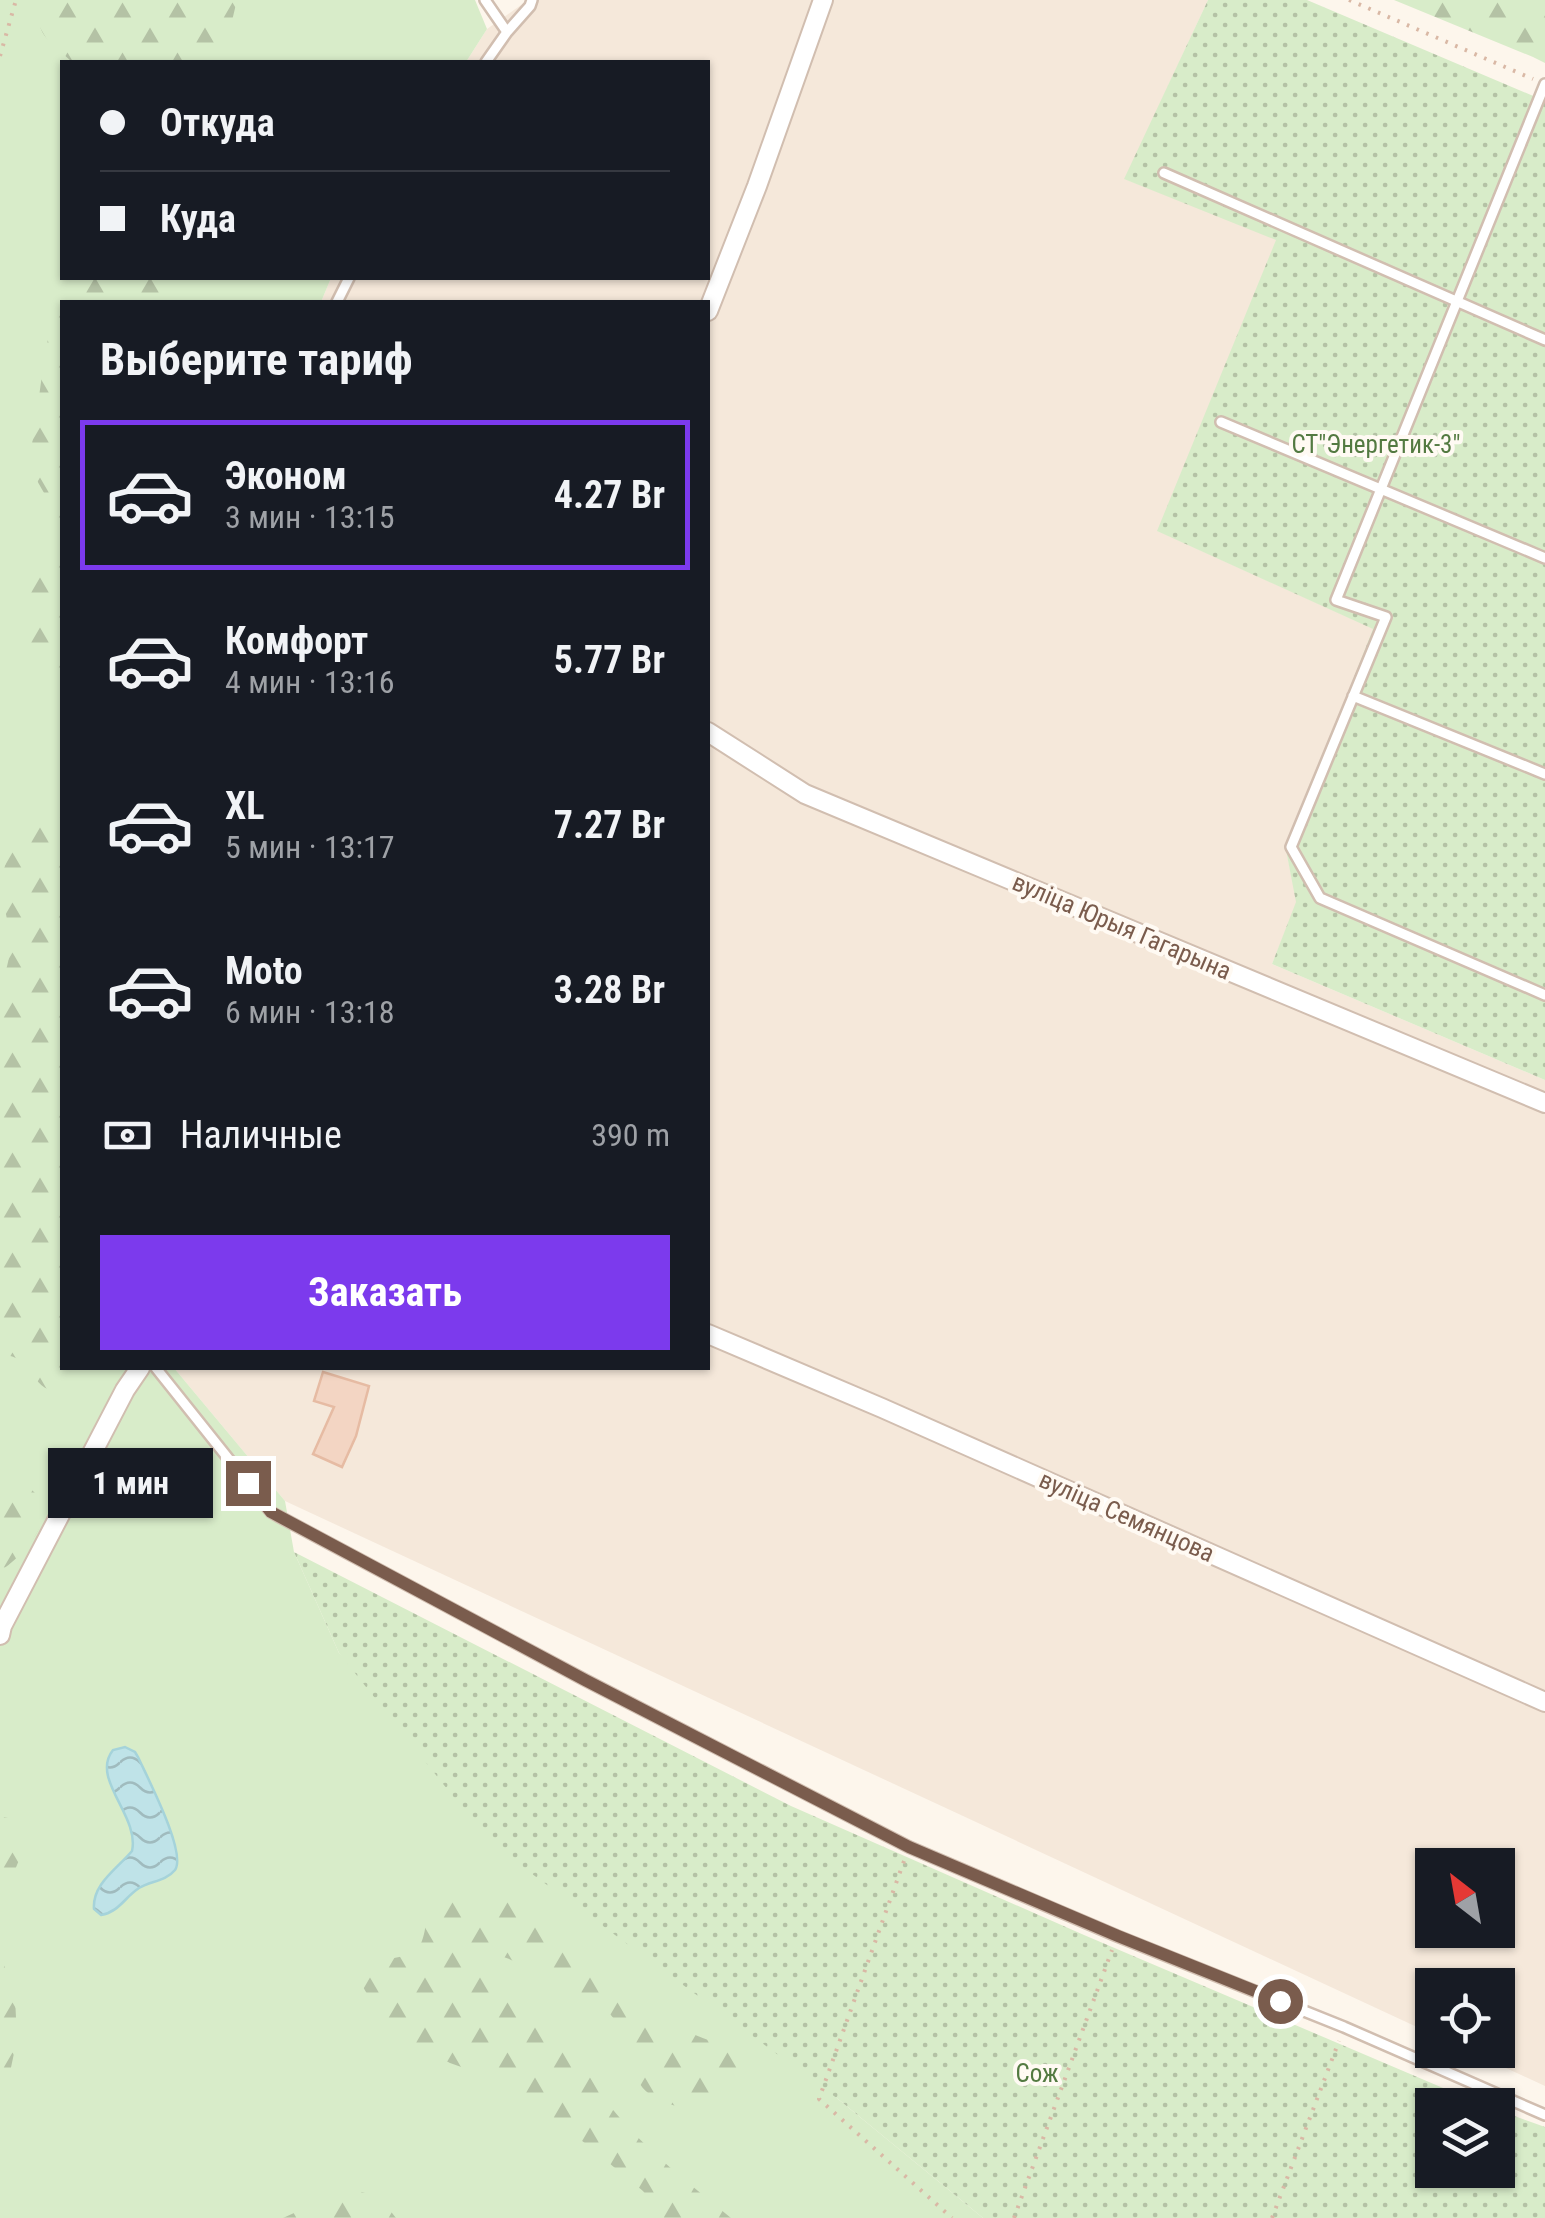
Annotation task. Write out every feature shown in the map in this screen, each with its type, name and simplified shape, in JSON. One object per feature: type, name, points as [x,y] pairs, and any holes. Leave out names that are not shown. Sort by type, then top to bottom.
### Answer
[{"type":"street","points":[[710,306],[823,0]]},
{"type":"street","name":"вуліца Юрыя Гагарына","points":[[710,733],[805,794],[1545,1103]]},
{"type":"street","name":"вуліца Семянцова","points":[[710,1335],[1545,1702]]},
{"type":"street","points":[[1,1631],[139,1370]]},
{"type":"lane","points":[[485,0],[506,32]]},
{"type":"lane","points":[[487,60],[532,0]]},
{"type":"lane","points":[[1545,84],[1336,600],[1386,617],[1291,847],[1320,898],[1545,995]]},
{"type":"lane","points":[[1164,173],[1545,340]]},
{"type":"lane","points":[[1221,422],[1545,558]]},
{"type":"lane","points":[[1353,696],[1545,774]]},
{"type":"lane","points":[[158,1370],[271,1512],[909,1847],[1344,2027],[1545,2115]]},
{"type":"path","points":[[0,56],[16,0]]},
{"type":"path","points":[[1349,0],[1545,84]]},
{"type":"path","points":[[909,1847],[819,2099],[952,2218]]},
{"type":"path","points":[[1014,2218],[1118,1936]]},
{"type":"path","points":[[1272,2218],[1344,2027]]},
{"type":"shaded area","points":[[528,0],[1208,0],[1125,179],[1277,239],[1158,531],[1374,629],[1286,850],[1297,902],[1272,964],[1545,1080],[1545,2086],[1506,2068],[1515,2068],[1515,1968],[1415,1968],[1415,2026],[285,1501],[176,1370],[710,1370],[710,300],[322,300],[330,280],[710,280],[710,60],[467,60],[487,29]]},
{"type":"green space","points":[[0,0],[475,0],[487,29],[467,60],[60,60],[60,280],[330,280],[322,300],[60,300],[60,1370],[176,1370],[285,1501],[294,1552],[339,1653],[838,2099],[983,2218],[0,2218]]},
{"type":"green space","points":[[40,0],[237,0],[231,25],[212,60],[70,60],[41,30]]},
{"type":"green space","name":"СТ\"Энергетик-3\"","points":[[1208,0],[1307,0],[1545,101],[1545,1080],[1272,964],[1296,902],[1286,850],[1373,629],[1157,531],[1276,240],[1124,179]]},
{"type":"green space","points":[[1394,0],[1545,0],[1545,63],[1533,57]]},
{"type":"green space","points":[[70,280],[194,280],[190,300],[61,300]]},
{"type":"green space","points":[[60,302],[60,670],[30,660],[22,650],[19,633],[52,535],[52,512],[34,473],[32,450],[50,331]]},
{"type":"green space","points":[[60,818],[60,1370],[101,1370],[60,1390],[48,1389],[14,1357],[0,1355],[0,987],[10,946],[3,877],[11,853],[37,828]]},
{"type":"green space","points":[[29,1487],[43,1506],[40,1525],[23,1552],[0,1571],[0,1492]]},
{"type":"green space","name":"Сож","points":[[294,1552],[791,1806],[1443,2088],[1415,2088],[1415,2188],[1515,2188],[1515,2116],[1545,2127],[1545,2218],[983,2218],[838,2099],[490,1843],[339,1653]]},
{"type":"green space","points":[[0,1818],[16,1822],[24,1841],[0,1898]]},
{"type":"green space","points":[[461,1896],[514,1904],[548,1917],[577,1938],[611,1991],[626,2006],[706,2039],[747,2051],[755,2061],[755,2071],[739,2088],[700,2105],[669,2104],[640,2085],[623,2034],[600,2005],[505,1958],[492,1958],[485,1965],[486,1984],[506,2001],[551,2026],[627,2126],[731,2218],[664,2218],[643,2191],[530,2098],[423,2049],[369,1997],[363,1987],[361,1965],[365,1958],[374,1954],[394,1958],[415,1954],[430,1910],[446,1899]]},
{"type":"green space","points":[[0,1953],[15,1997],[17,2039],[0,2144]]},
{"type":"green space","points":[[354,2190],[378,2200],[396,2218],[283,2218],[338,2193]]},
{"type":"water","points":[[125,1747],[135,1752],[157,1797],[177,1861],[171,1874],[139,1888],[117,1908],[101,1915],[94,1909],[97,1892],[132,1851],[129,1825],[107,1773],[113,1750]]},
{"type":"building","points":[[323,1372],[369,1386],[356,1436],[342,1467],[313,1454],[334,1407],[314,1401]]},
{"type":"route","points":[[248,1483],[271,1512],[909,1847],[1280,2001]]}]
